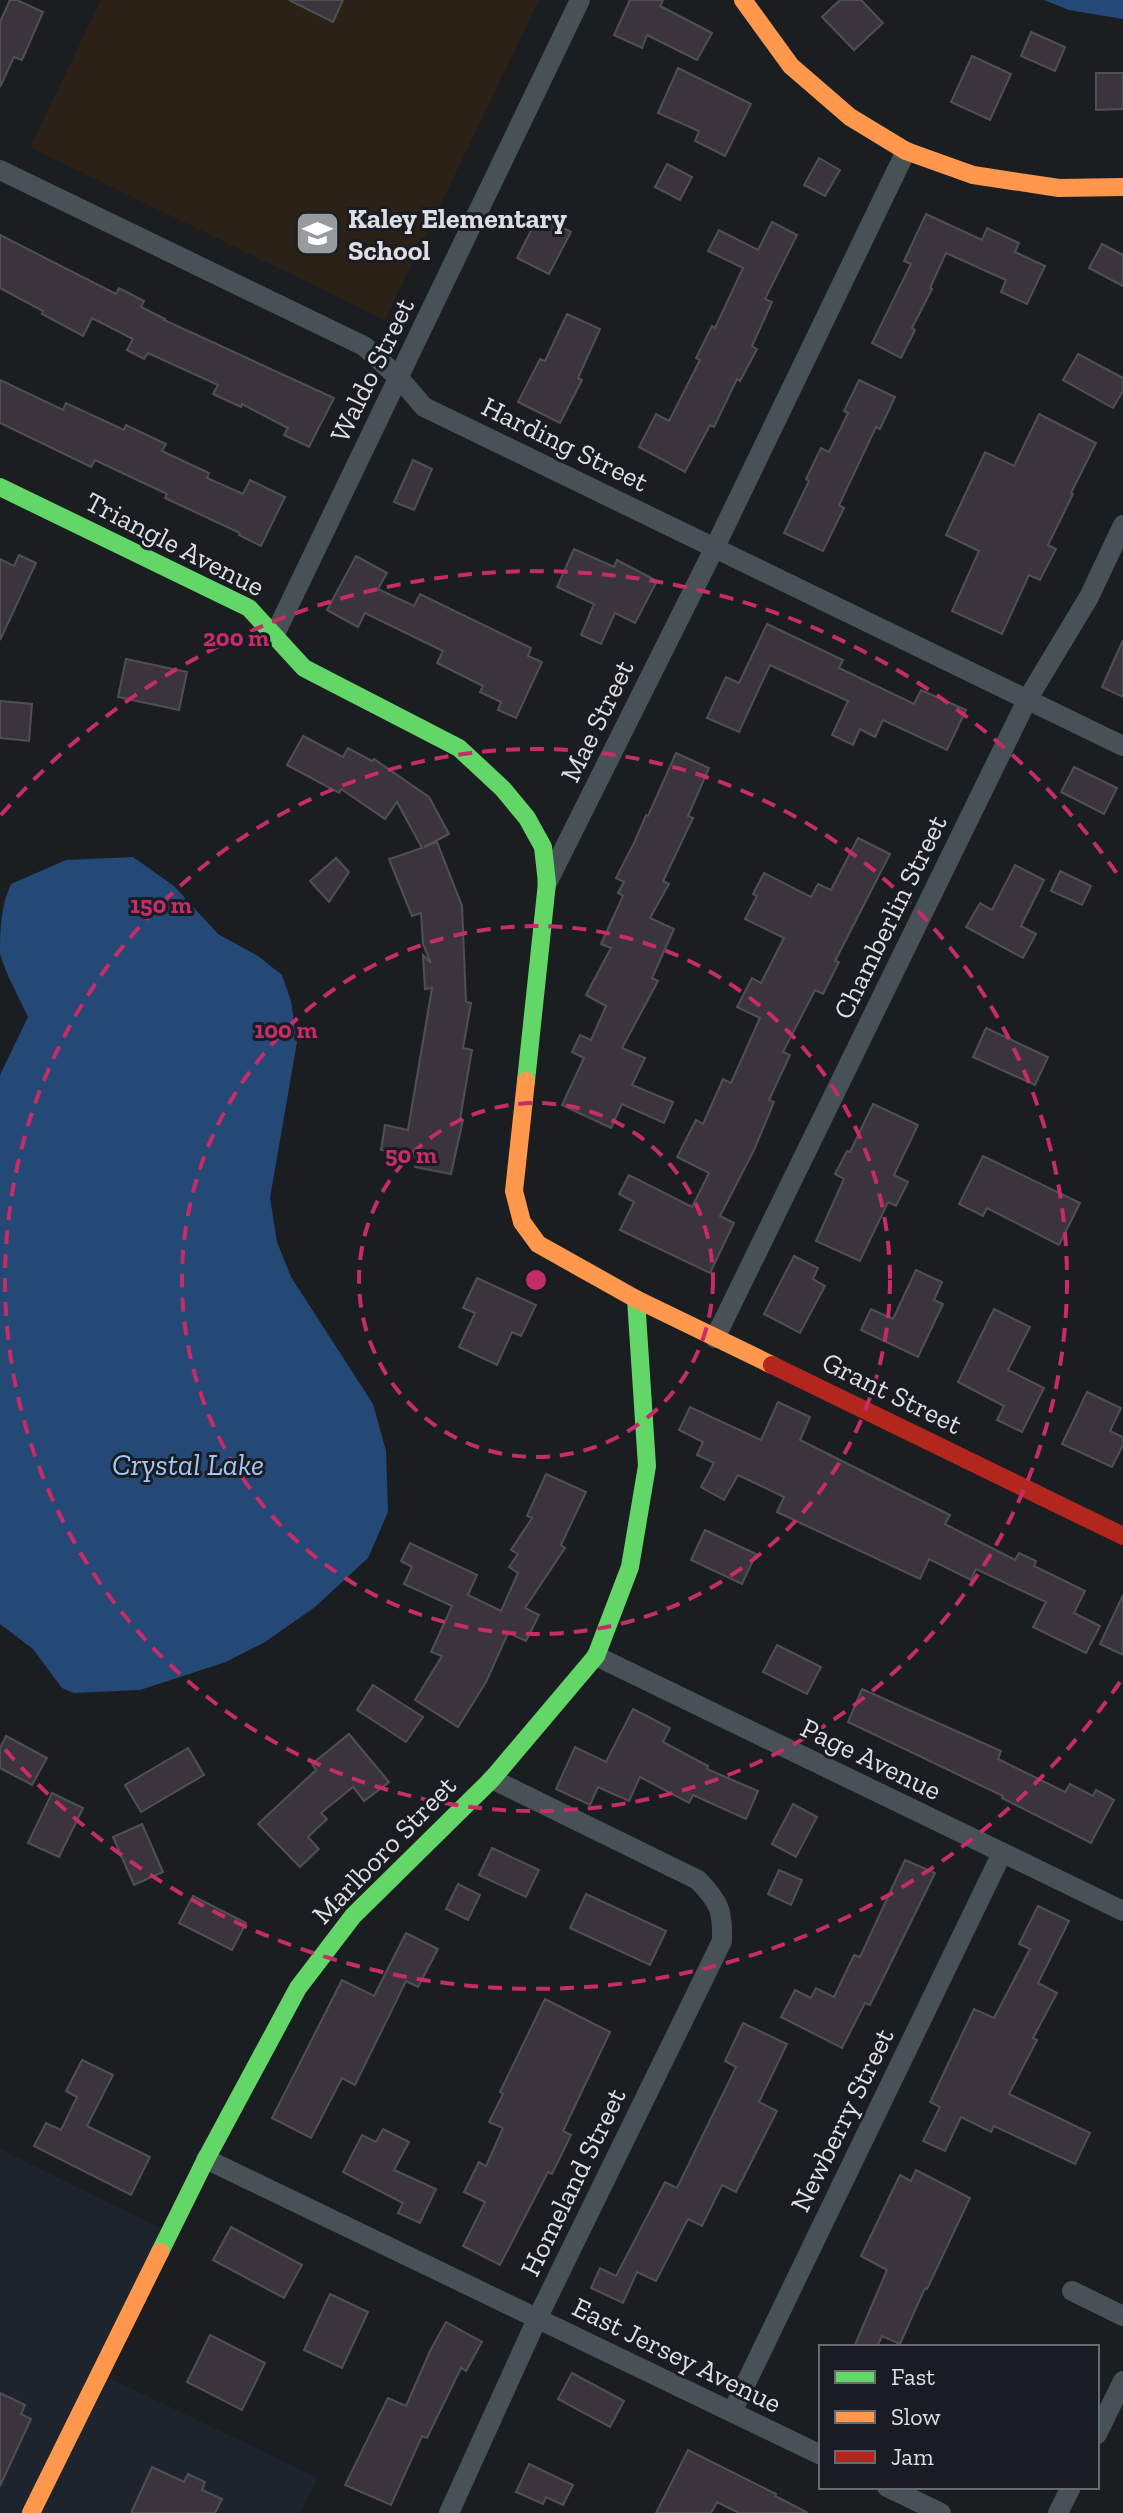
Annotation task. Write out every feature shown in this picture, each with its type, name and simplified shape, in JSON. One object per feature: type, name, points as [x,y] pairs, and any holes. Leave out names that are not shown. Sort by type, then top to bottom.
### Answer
[{"type":"street","name":"Waldo Street","points":[[275,634],[580,0]]},
{"type":"street","points":[[743,0],[791,66],[850,117],[906,151],[973,175],[1059,188],[1123,187]]},
{"type":"street","name":"Mae Street","points":[[636,1299],[538,1244],[522,1222],[514,1191],[547,883],[715,547],[906,151]]},
{"type":"street","name":"Harding Street","points":[[0,170],[364,346],[399,378],[424,407],[1123,746]]},
{"type":"street","name":"Triangle Avenue","points":[[0,487],[249,608],[304,668],[459,748],[503,789],[527,818],[543,847],[547,883]]},
{"type":"street","name":"Chamberlin Street","points":[[715,1338],[1027,700],[1089,597],[1123,525]]},
{"type":"street","name":"Grant Street","points":[[636,1299],[1123,1536]]},
{"type":"street","name":"Marlboro Street","points":[[31,2513],[206,2159],[298,1988],[353,1916],[492,1779],[596,1656],[630,1567],[647,1466],[636,1299]]},
{"type":"street","name":"Page Avenue","points":[[596,1656],[1123,1911]]},
{"type":"street","name":"Homeland Street","points":[[449,2513],[537,2319],[722,1941],[723,1918],[716,1898],[698,1880],[492,1779]]},
{"type":"street","name":"Newberry Street","points":[[732,2412],[1002,1853]]},
{"type":"street","name":"East Jersey Avenue","points":[[206,2159],[819,2454]]},
{"type":"street","points":[[1072,2291],[1123,2316]]},
{"type":"street","points":[[1099,2430],[1123,2381]]},
{"type":"street","points":[[891,2489],[941,2513]]},
{"type":"street","points":[[1058,2513],[1070,2489]]},
{"type":"shaded area","name":"Kaley Elementary School","points":[[101,0],[539,0],[385,320],[30,147]]},
{"type":"shaded area","points":[[0,2149],[169,2233],[101,2374],[318,2478],[300,2513],[0,2513]]},
{"type":"water","points":[[1044,0],[1123,0],[1123,19],[1069,10]]},
{"type":"water","name":"Crystal Lake","points":[[133,857],[174,886],[218,934],[258,956],[282,975],[291,1001],[297,1042],[270,1198],[277,1242],[291,1277],[373,1404],[386,1451],[388,1512],[368,1558],[315,1607],[265,1642],[226,1662],[140,1690],[74,1693],[62,1688],[33,1649],[0,1624],[0,1075],[28,1017],[2,960],[1,926],[11,884],[66,860]]},
{"type":"building","points":[[10,0],[43,12],[22,60],[14,57],[0,87],[0,22]]},
{"type":"building","points":[[289,0],[343,0],[333,22]]},
{"type":"building","points":[[630,0],[663,0],[660,6],[712,33],[697,60],[647,35],[642,48],[614,35]]},
{"type":"building","points":[[840,0],[861,0],[883,23],[854,50],[822,17]]},
{"type":"building","points":[[1031,32],[1065,47],[1055,71],[1021,56]]},
{"type":"building","points":[[972,56],[1011,74],[990,120],[951,102]]},
{"type":"building","points":[[678,68],[751,104],[725,156],[695,141],[699,131],[658,113]]},
{"type":"building","points":[[1096,73],[1123,73],[1123,109],[1096,110]]},
{"type":"building","points":[[819,158],[840,170],[825,196],[804,185]]},
{"type":"building","points":[[667,164],[692,177],[680,200],[655,187]]},
{"type":"building","points":[[926,214],[982,240],[987,228],[1019,243],[1015,252],[1045,266],[1027,304],[1001,292],[1006,280],[946,253],[901,358],[872,343],[911,264],[904,261]]},
{"type":"building","points":[[539,215],[571,232],[549,274],[517,258]]},
{"type":"building","points":[[772,222],[797,235],[765,299],[772,302],[752,346],[757,349],[685,472],[639,447],[656,414],[669,421],[700,360],[696,358],[712,326],[715,328],[743,268],[708,251],[719,230],[758,250]]},
{"type":"building","points":[[0,235],[116,294],[119,288],[144,301],[141,307],[164,320],[334,398],[309,447],[284,435],[288,428],[242,404],[241,407],[213,394],[218,385],[148,353],[144,359],[127,350],[133,339],[92,318],[83,336],[0,288]]},
{"type":"building","points":[[1102,244],[1123,255],[1123,286],[1089,268]]},
{"type":"building","points":[[567,314],[600,329],[578,378],[582,380],[560,423],[518,402],[540,359],[545,361]]},
{"type":"building","points":[[1078,354],[1123,378],[1123,391],[1113,408],[1063,380]]},
{"type":"building","points":[[0,380],[63,410],[66,403],[124,430],[126,425],[166,444],[162,451],[209,473],[207,478],[243,494],[250,480],[285,497],[261,546],[165,498],[167,494],[95,460],[91,467],[0,423]]},
{"type":"building","points":[[859,380],[895,397],[880,429],[876,427],[839,505],[844,508],[823,551],[784,533],[821,448],[829,452],[848,413],[844,411]]},
{"type":"building","points":[[1039,414],[1096,443],[1048,545],[1056,549],[1040,580],[1029,575],[1002,634],[952,611],[979,551],[946,535],[985,452],[1014,466]]},
{"type":"building","points":[[413,460],[432,469],[414,510],[394,502]]},
{"type":"building","points":[[574,549],[614,567],[617,560],[657,581],[635,623],[615,613],[601,644],[581,635],[594,604],[557,587]]},
{"type":"building","points":[[19,555],[36,563],[0,640],[0,559],[14,566]]},
{"type":"building","points":[[356,556],[387,573],[378,589],[414,606],[420,594],[531,648],[528,656],[542,662],[516,718],[498,710],[501,702],[480,692],[483,686],[437,663],[443,651],[365,613],[358,627],[327,610]]},
{"type":"building","points":[[767,624],[843,660],[839,668],[914,704],[921,690],[966,710],[947,750],[883,720],[875,737],[860,729],[853,745],[832,735],[848,701],[770,665],[739,732],[707,718],[726,677],[739,683]]},
{"type":"building","points":[[1123,640],[1123,697],[1102,687]]},
{"type":"building","points":[[126,659],[187,672],[179,710],[118,697]]},
{"type":"building","points":[[0,701],[32,704],[29,741],[0,738]]},
{"type":"building","points":[[303,736],[343,757],[348,748],[372,761],[374,759],[429,797],[449,834],[424,847],[437,842],[462,906],[466,1002],[471,1003],[463,1048],[472,1050],[460,1119],[463,1120],[451,1174],[415,1167],[417,1157],[381,1150],[385,1125],[408,1130],[432,988],[425,989],[423,955],[431,963],[423,944],[421,913],[412,916],[389,859],[422,848],[397,802],[385,819],[341,789],[339,793],[287,765]]},
{"type":"building","points":[[676,753],[709,768],[688,816],[693,818],[663,881],[669,884],[650,918],[674,929],[652,978],[658,981],[622,1048],[645,1058],[632,1085],[673,1102],[664,1123],[622,1104],[611,1128],[562,1105],[584,1058],[572,1052],[580,1035],[591,1040],[606,1006],[586,995],[611,948],[601,944],[623,896],[618,893],[624,882],[616,878]]},
{"type":"building","points":[[1074,767],[1117,788],[1104,814],[1061,792]]},
{"type":"building","points":[[858,838],[890,854],[835,961],[839,962],[823,994],[815,990],[783,1052],[790,1055],[769,1100],[774,1102],[754,1150],[720,1216],[734,1223],[710,1273],[620,1230],[634,1202],[619,1194],[629,1175],[692,1207],[709,1173],[677,1157],[696,1120],[703,1124],[723,1079],[731,1083],[760,1018],[737,1007],[752,978],[761,983],[784,938],[745,919],[757,896],[753,894],[764,873],[811,897],[818,884],[831,890]]},
{"type":"building","points":[[336,858],[349,872],[329,902],[310,881]]},
{"type":"building","points":[[1015,865],[1044,880],[1021,926],[1036,934],[1023,958],[966,927],[980,903],[992,910]]},
{"type":"building","points":[[1060,871],[1091,886],[1082,905],[1051,891]]},
{"type":"building","points":[[986,1028],[1048,1057],[1035,1085],[973,1057]]},
{"type":"building","points":[[873,1104],[918,1125],[894,1175],[908,1182],[896,1206],[888,1202],[860,1261],[816,1241],[844,1179],[835,1174],[847,1151],[850,1152]]},
{"type":"building","points":[[983,1156],[1080,1203],[1059,1245],[987,1208],[983,1216],[959,1204]]},
{"type":"building","points":[[794,1256],[818,1268],[813,1279],[825,1286],[800,1333],[764,1314]]},
{"type":"building","points":[[916,1270],[942,1282],[934,1300],[943,1304],[918,1357],[861,1330],[871,1309],[893,1319]]},
{"type":"building","points":[[477,1278],[536,1305],[521,1336],[512,1332],[497,1365],[459,1347],[475,1313],[463,1308]]},
{"type":"building","points":[[994,1309],[1030,1327],[1008,1370],[1044,1388],[1022,1432],[997,1420],[1004,1406],[958,1382]]},
{"type":"building","points":[[1087,1392],[1121,1408],[1110,1431],[1123,1437],[1123,1445],[1112,1467],[1062,1444]]},
{"type":"building","points":[[778,1402],[810,1417],[800,1440],[950,1515],[945,1524],[1015,1560],[1019,1553],[1036,1561],[1034,1566],[1085,1591],[1074,1613],[1100,1626],[1086,1653],[1033,1627],[1046,1602],[976,1569],[971,1580],[929,1559],[920,1579],[777,1512],[784,1497],[738,1475],[724,1500],[701,1487],[714,1463],[697,1455],[703,1442],[679,1430],[690,1407],[761,1440]]},
{"type":"building","points":[[546,1474],[586,1492],[561,1545],[565,1548],[525,1608],[539,1615],[526,1641],[508,1633],[486,1682],[458,1727],[415,1700],[442,1656],[431,1652],[452,1606],[404,1584],[412,1567],[401,1561],[410,1543],[477,1575],[468,1595],[501,1611],[518,1573],[509,1567],[518,1554],[511,1550],[532,1518],[527,1516]]},
{"type":"building","points":[[705,1530],[756,1554],[742,1584],[691,1560]]},
{"type":"building","points":[[1123,1595],[1123,1655],[1100,1644]]},
{"type":"building","points":[[777,1645],[821,1667],[807,1694],[763,1672]]},
{"type":"building","points":[[373,1685],[423,1717],[406,1742],[357,1710]]},
{"type":"building","points":[[862,1689],[1001,1751],[998,1759],[1065,1792],[1070,1784],[1093,1796],[1096,1790],[1114,1800],[1091,1843],[1003,1796],[848,1722]]},
{"type":"building","points":[[633,1709],[670,1728],[663,1742],[708,1766],[707,1769],[758,1791],[746,1819],[693,1795],[689,1803],[640,1777],[629,1801],[598,1787],[590,1805],[556,1789],[575,1747],[606,1762]]},
{"type":"building","points":[[349,1734],[389,1782],[364,1801],[353,1787],[321,1813],[327,1819],[308,1837],[319,1849],[300,1867],[258,1824],[316,1770],[312,1764]]},
{"type":"building","points":[[6,1736],[47,1758],[32,1785],[0,1768],[0,1748]]},
{"type":"building","points":[[188,1748],[204,1775],[141,1812],[125,1785]]},
{"type":"building","points":[[52,1793],[83,1808],[59,1857],[28,1843]]},
{"type":"building","points":[[793,1804],[817,1817],[796,1857],[772,1844]]},
{"type":"building","points":[[142,1824],[163,1872],[134,1885],[113,1837]]},
{"type":"building","points":[[492,1848],[539,1870],[526,1897],[479,1875]]},
{"type":"building","points":[[905,1860],[935,1873],[870,2005],[865,2003],[842,2048],[781,2017],[795,1990],[811,1998],[816,1988],[834,1997],[854,1955],[860,1957]]},
{"type":"building","points":[[779,1870],[802,1880],[791,1905],[768,1894]]},
{"type":"building","points":[[458,1884],[480,1895],[468,1920],[446,1909]]},
{"type":"building","points":[[586,1894],[666,1931],[650,1965],[570,1928]]},
{"type":"building","points":[[193,1896],[246,1923],[232,1950],[179,1923]]},
{"type":"building","points":[[1038,1906],[1069,1921],[1038,1983],[1057,1993],[1009,2094],[1090,2133],[1075,2164],[994,2126],[991,2132],[961,2117],[945,2151],[923,2141],[940,2107],[930,2102],[974,2009],[994,2018],[1030,1949],[1019,1944]]},
{"type":"building","points":[[406,1933],[438,1949],[418,1987],[406,1981],[355,2085],[342,2078],[311,2138],[272,2118],[342,1980],[374,1996]]},
{"type":"building","points":[[545,1999],[610,2032],[563,2131],[571,2135],[552,2174],[548,2172],[500,2265],[463,2246],[485,2202],[464,2192],[479,2162],[486,2166],[503,2128],[489,2122],[503,2094],[500,2092]]},
{"type":"building","points":[[743,2023],[787,2044],[759,2102],[777,2111],[736,2192],[722,2185],[702,2226],[688,2219],[656,2281],[637,2272],[623,2303],[591,2288],[600,2268],[616,2276],[665,2182],[677,2188],[736,2067],[725,2061]]},
{"type":"building","points":[[82,2060],[113,2075],[87,2126],[150,2157],[131,2195],[34,2146],[46,2123],[61,2130],[77,2097],[66,2091]]},
{"type":"building","points":[[383,2129],[409,2142],[394,2170],[436,2189],[420,2223],[398,2213],[403,2203],[343,2172],[362,2135],[376,2142]]},
{"type":"building","points":[[916,2170],[970,2198],[900,2344],[882,2336],[878,2345],[855,2345],[887,2270],[861,2256],[900,2175],[911,2181]]},
{"type":"building","points":[[231,2227],[302,2265],[284,2298],[213,2260]]},
{"type":"building","points":[[330,2294],[368,2312],[342,2368],[304,2350]]},
{"type":"building","points":[[446,2322],[482,2342],[466,2371],[461,2368],[427,2438],[422,2436],[391,2505],[345,2485],[388,2398],[406,2406]]},
{"type":"building","points":[[210,2335],[265,2363],[242,2410],[187,2382]]},
{"type":"building","points":[[572,2373],[624,2401],[610,2427],[558,2399]]},
{"type":"building","points":[[0,2393],[25,2405],[21,2414],[31,2419],[0,2486]]},
{"type":"building","points":[[688,2450],[808,2513],[739,2513],[717,2502],[711,2513],[656,2513]]},
{"type":"building","points":[[529,2464],[573,2485],[563,2505],[546,2497],[543,2504],[516,2492]]},
{"type":"building","points":[[152,2467],[184,2482],[188,2474],[205,2482],[202,2490],[222,2499],[215,2513],[131,2513]]},
{"type":"traffic: fast","points":[[0,487],[249,608],[304,668],[459,748],[503,789],[527,818],[543,847],[547,883],[526,1081]]},
{"type":"traffic: fast","points":[[160,2252],[298,1988],[353,1916],[492,1779],[596,1656],[630,1567],[647,1466],[636,1299]]},
{"type":"traffic: slow","points":[[743,0],[791,66],[850,117],[906,151],[973,175],[1059,188],[1123,187]]},
{"type":"traffic: slow","points":[[526,1081],[514,1191],[522,1222],[538,1244],[636,1299],[772,1365]]},
{"type":"traffic: slow","points":[[31,2513],[160,2252]]},
{"type":"traffic: jam","points":[[772,1365],[1123,1536]]},
{"type":"place","name":"Kaley Elementary School","points":[[317,234]]}]
